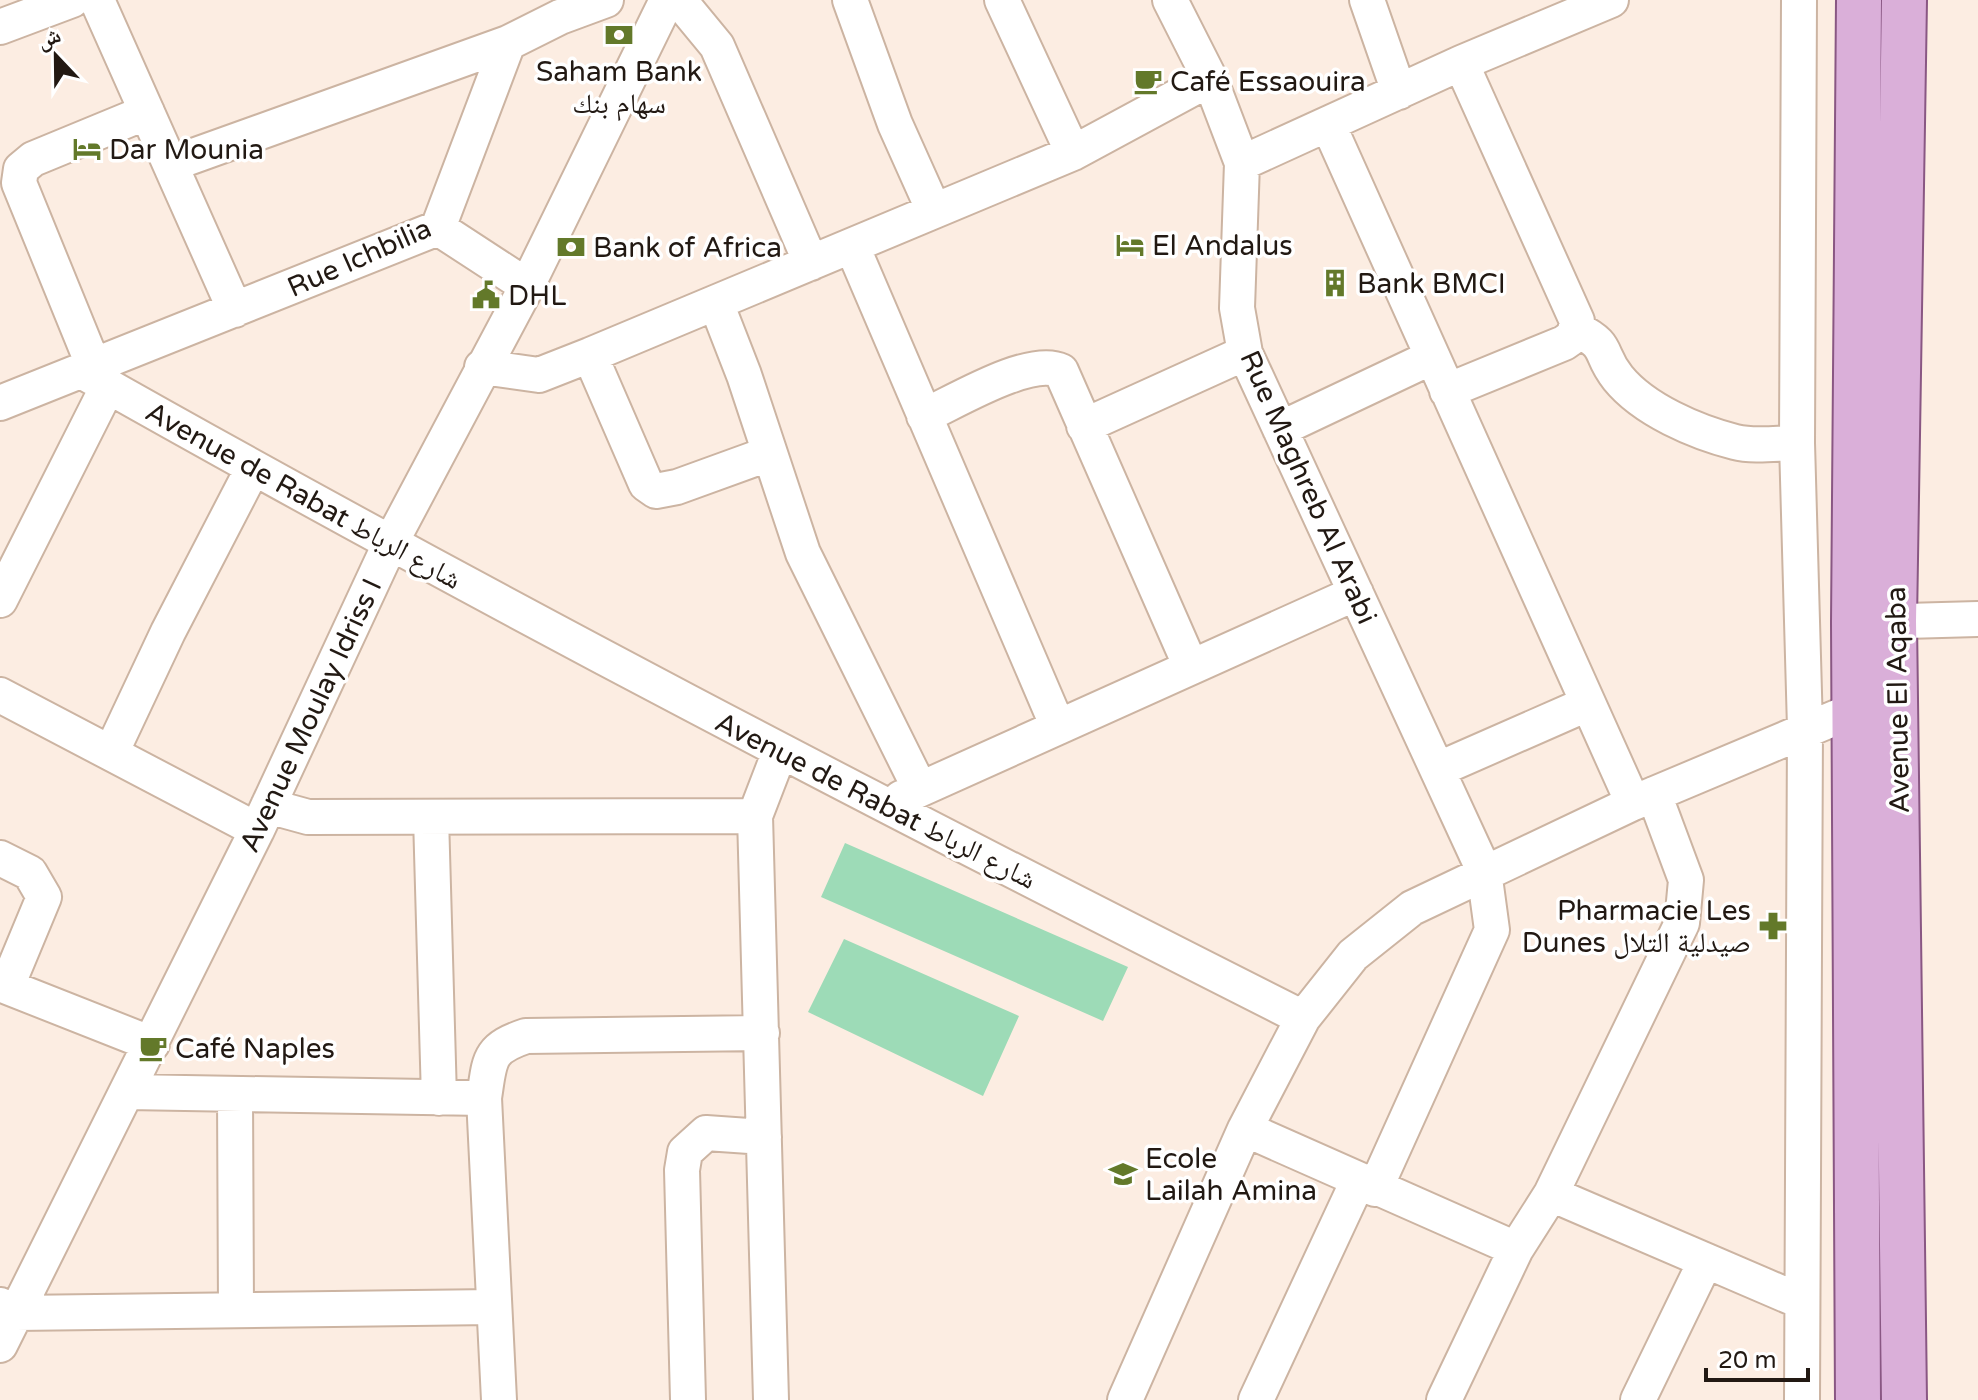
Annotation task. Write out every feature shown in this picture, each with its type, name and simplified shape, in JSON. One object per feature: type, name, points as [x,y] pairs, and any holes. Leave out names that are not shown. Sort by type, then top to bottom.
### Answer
[{"type":"main road","name":"Avenue El Aqaba","points":[[1859,0],[1874,622],[1897,695],[1904,1400]]},
{"type":"main road","name":"Avenue El Aqaba","points":[[1858,1400],[1855,707],[1874,622],[1904,0]]},
{"type":"street","points":[[0,27],[72,0]]},
{"type":"street","points":[[97,0],[235,310]]},
{"type":"street","points":[[171,164],[508,43],[560,17],[606,0]]},
{"type":"street","name":"Avenue Moulay Idriss I","points":[[0,1345],[8,1309],[128,1092],[262,818],[390,544],[527,286],[667,0]]},
{"type":"street","points":[[679,0],[717,46],[811,263]]},
{"type":"street","points":[[1002,0],[1073,153]]},
{"type":"street","name":"Rue Maghreb Al Arabi","points":[[1170,0],[1210,79],[1242,163],[1237,308],[1245,353],[1484,871],[1492,930],[1367,1185],[1256,1400]]},
{"type":"street","points":[[1367,0],[1399,92]]},
{"type":"street","points":[[1242,163],[1461,63],[1556,11],[1611,0]]},
{"type":"street","points":[[1799,0],[1797,443],[1805,728],[1800,1301],[1802,1400]]},
{"type":"street","points":[[859,3],[895,124],[934,211]]},
{"type":"street","name":"Rue Ichbilia","points":[[0,403],[95,375],[235,310],[438,228],[508,43]]},
{"type":"street","points":[[1447,391],[1564,343],[1574,336],[1576,329],[1570,304],[1461,63]]},
{"type":"street","points":[[482,367],[539,375],[590,355],[1073,153],[1210,79]]},
{"type":"street","points":[[0,600],[95,375],[19,183],[21,169],[33,159],[147,112]]},
{"type":"street","points":[[1328,124],[1587,704],[1643,798],[1686,880],[1682,923],[1551,1194],[1516,1249],[1444,1400]]},
{"type":"street","points":[[438,228],[527,286]]},
{"type":"street","points":[[852,246],[1058,727]]},
{"type":"street","points":[[716,303],[744,375],[803,553],[920,789]]},
{"type":"street","points":[[1576,329],[1599,341],[1617,376],[1636,395],[1675,418],[1737,443],[1797,443]]},
{"type":"street","points":[[1084,426],[1245,353]]},
{"type":"street","points":[[590,355],[646,484],[656,491],[677,487],[768,454]]},
{"type":"street","points":[[1280,429],[1430,358]]},
{"type":"street","points":[[924,416],[1029,369],[1050,366],[1061,371],[1191,667]]},
{"type":"street","name":"Avenue de Rabat شارع الرباط","points":[[95,375],[390,544],[882,806],[1303,1018]]},
{"type":"street","points":[[111,753],[168,632],[253,468]]},
{"type":"street","points":[[882,806],[1356,593]]},
{"type":"street","points":[[1874,622],[1978,619]]},
{"type":"street","points":[[0,695],[111,753],[262,818],[755,816]]},
{"type":"street","points":[[1125,1400],[1245,1129],[1303,1018],[1353,955],[1412,908],[1484,871],[1805,728],[1855,707],[1897,695]]},
{"type":"street","points":[[1439,769],[1587,704]]},
{"type":"street","points":[[771,1400],[755,816],[780,751]]},
{"type":"street","points":[[431,817],[439,1098]]},
{"type":"street","points":[[0,858],[30,873],[44,897],[3,985],[152,1044]]},
{"type":"street","points":[[499,1400],[484,1098],[490,1059],[496,1049],[526,1036],[762,1033]]},
{"type":"street","points":[[128,1092],[484,1098]]},
{"type":"street","points":[[235,1094],[236,1310]]},
{"type":"street","points":[[1245,1129],[1516,1249]]},
{"type":"street","points":[[688,1400],[682,1170],[685,1152],[706,1133],[764,1137]]},
{"type":"street","points":[[1551,1194],[1800,1301]]},
{"type":"street","points":[[1638,1400],[1705,1262]]},
{"type":"street","points":[[8,1309],[493,1307]]},
{"type":"green space","points":[[845,843],[1128,967],[1103,1021],[821,897]]},
{"type":"green space","points":[[844,939],[1019,1016],[983,1096],[808,1012]]},
{"type":"place","name":"Saham Bank سهام بنك","points":[[619,35]]},
{"type":"place","name":"Café Essaouira","points":[[1148,81]]},
{"type":"place","name":"Dar Mounia","points":[[87,149]]},
{"type":"place","name":"El Andalus","points":[[1130,245]]},
{"type":"place","name":"Bank of Africa","points":[[571,247]]},
{"type":"place","name":"Bank BMCI","points":[[1335,283]]},
{"type":"place","name":"DHL","points":[[486,295]]},
{"type":"place","name":"Pharmacie Les Dunes صيدلية التلال","points":[[1773,926]]},
{"type":"place","name":"Café Naples","points":[[153,1048]]},
{"type":"place","name":"Ecole Lailah Amina","points":[[1123,1174]]}]
